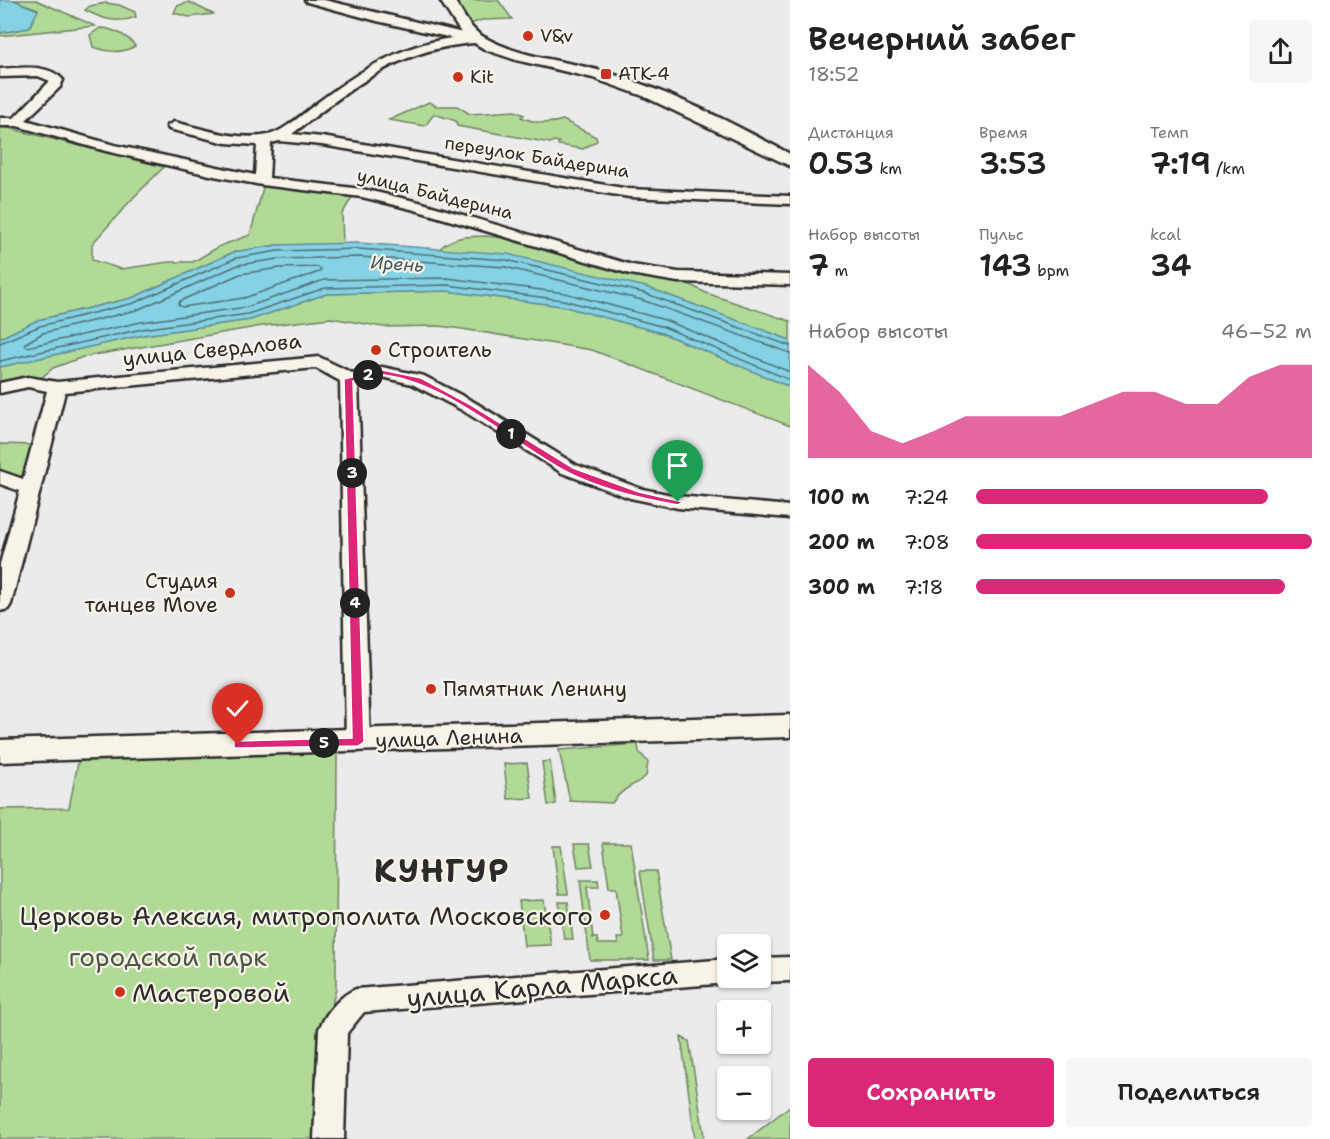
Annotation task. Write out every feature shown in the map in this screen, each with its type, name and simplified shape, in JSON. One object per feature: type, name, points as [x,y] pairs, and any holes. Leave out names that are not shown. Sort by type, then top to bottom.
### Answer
[{"type":"main road","points":[[447,0],[474,39],[495,48],[599,75],[652,93],[712,120],[790,161]]},
{"type":"main road","name":"улица Ленина","points":[[0,751],[358,742],[790,726]]},
{"type":"street","points":[[311,0],[377,18],[474,39]]},
{"type":"street","points":[[174,126],[248,142],[264,142],[279,137],[376,67],[441,42],[474,39]]},
{"type":"street","points":[[0,73],[26,72],[51,75],[57,80],[56,84],[17,122]]},
{"type":"street","name":"улица Байдерина","points":[[0,122],[17,122],[111,148],[262,181],[363,193],[419,206],[630,269],[678,277],[790,280]]},
{"type":"street","name":"переулок Байдерина","points":[[279,137],[322,141],[629,193],[790,200]]},
{"type":"street","points":[[262,181],[264,142]]},
{"type":"street","name":"улица Свердлова","points":[[0,388],[28,382],[57,387],[319,362],[349,379]]},
{"type":"street","points":[[358,742],[349,379],[382,372],[418,380],[468,406],[570,470],[637,494],[684,502],[790,512]]},
{"type":"street","points":[[0,604],[57,387]]},
{"type":"street","points":[[0,477],[31,488]]},
{"type":"street","points":[[771,970],[790,969]]},
{"type":"street","name":"улица Карла Маркса","points":[[329,1139],[333,1029],[356,1001],[717,972]]},
{"type":"green space","points":[[13,0],[36,0],[95,26],[0,36],[0,33],[29,28],[38,9]]},
{"type":"green space","points":[[453,0],[498,0],[512,19],[482,20],[470,24]]},
{"type":"green space","points":[[189,2],[213,14],[189,17],[174,13],[177,6]]},
{"type":"green space","points":[[106,3],[119,5],[135,12],[136,17],[110,20],[85,10],[90,6]]},
{"type":"green space","points":[[100,28],[119,33],[135,46],[115,51],[93,47],[90,35]]},
{"type":"green space","points":[[429,102],[437,106],[457,106],[470,114],[515,111],[524,115],[521,117],[536,122],[563,120],[596,137],[597,141],[583,149],[558,145],[559,142],[554,141],[550,143],[457,126],[456,121],[434,114],[425,126],[389,120]]},
{"type":"green space","points":[[0,126],[164,167],[92,244],[92,260],[121,269],[169,262],[193,262],[220,246],[250,235],[264,184],[354,194],[342,214],[343,244],[277,245],[234,252],[132,298],[38,320],[0,338]]},
{"type":"green space","points":[[486,236],[514,239],[681,280],[706,293],[790,321],[790,340],[646,287],[439,249],[455,239]]},
{"type":"green space","points":[[447,291],[562,306],[662,333],[790,387],[790,426],[592,350],[439,326],[383,327],[331,318],[262,326],[83,357],[53,368],[40,379],[0,385],[0,367],[143,335],[250,320],[326,294]]},
{"type":"green space","points":[[0,444],[36,445],[27,482],[0,473]]},
{"type":"green space","points":[[638,744],[639,752],[648,762],[646,776],[624,791],[612,803],[570,801],[559,750]]},
{"type":"green space","name":"городской парк","points":[[337,750],[336,989],[328,1021],[323,1139],[0,1139],[0,809],[69,808],[79,757]]},
{"type":"green space","points":[[550,761],[556,804],[548,805],[542,762]]},
{"type":"green space","points":[[527,763],[532,798],[508,799],[504,764]]},
{"type":"green space","points":[[603,843],[631,843],[649,960],[590,960],[580,880],[598,880],[599,887],[587,887],[593,938],[597,938],[598,944],[618,944],[617,938],[623,938],[616,888],[609,888]]},
{"type":"green space","points":[[574,844],[589,844],[593,866],[578,867]]},
{"type":"green space","points":[[553,846],[561,846],[568,894],[559,894]]},
{"type":"green space","points":[[640,871],[656,871],[671,960],[654,960]]},
{"type":"green space","points":[[544,900],[551,945],[524,946],[519,901]]},
{"type":"green space","points":[[559,902],[568,902],[573,939],[564,939]]},
{"type":"green space","points":[[681,1037],[689,1041],[704,1136],[700,1139],[695,1139]]},
{"type":"green space","points":[[790,1106],[790,1139],[748,1139]]},
{"type":"water","points":[[0,0],[13,0],[38,10],[29,28],[0,33]]},
{"type":"water","name":"Ирень","points":[[359,243],[507,254],[646,287],[790,340],[790,387],[662,333],[562,306],[447,291],[326,294],[250,320],[143,335],[0,367],[0,338],[38,320],[132,298],[234,252],[277,245]]},
{"type":"place","name":"V&v","points":[[528,36]]},
{"type":"place","name":"АТК-4","points":[[606,74]]},
{"type":"place","name":"Kit","points":[[458,77]]},
{"type":"place","name":"Строитель","points":[[376,350]]},
{"type":"place","name":"Студия танцев Move","points":[[230,593]]},
{"type":"place","name":"Пямятник Ленину","points":[[431,689]]},
{"type":"place","name":"Церковь Алексия, митрополита Московского","points":[[605,915]]},
{"type":"place","name":"Мастеровой","points":[[120,992]]},
{"type":"district","name":"КУНГУР","points":[[442,870]]},
{"type":"route","points":[[238,745],[358,742],[349,379],[382,372],[418,380],[468,406],[570,470],[637,494],[678,502]]}]
